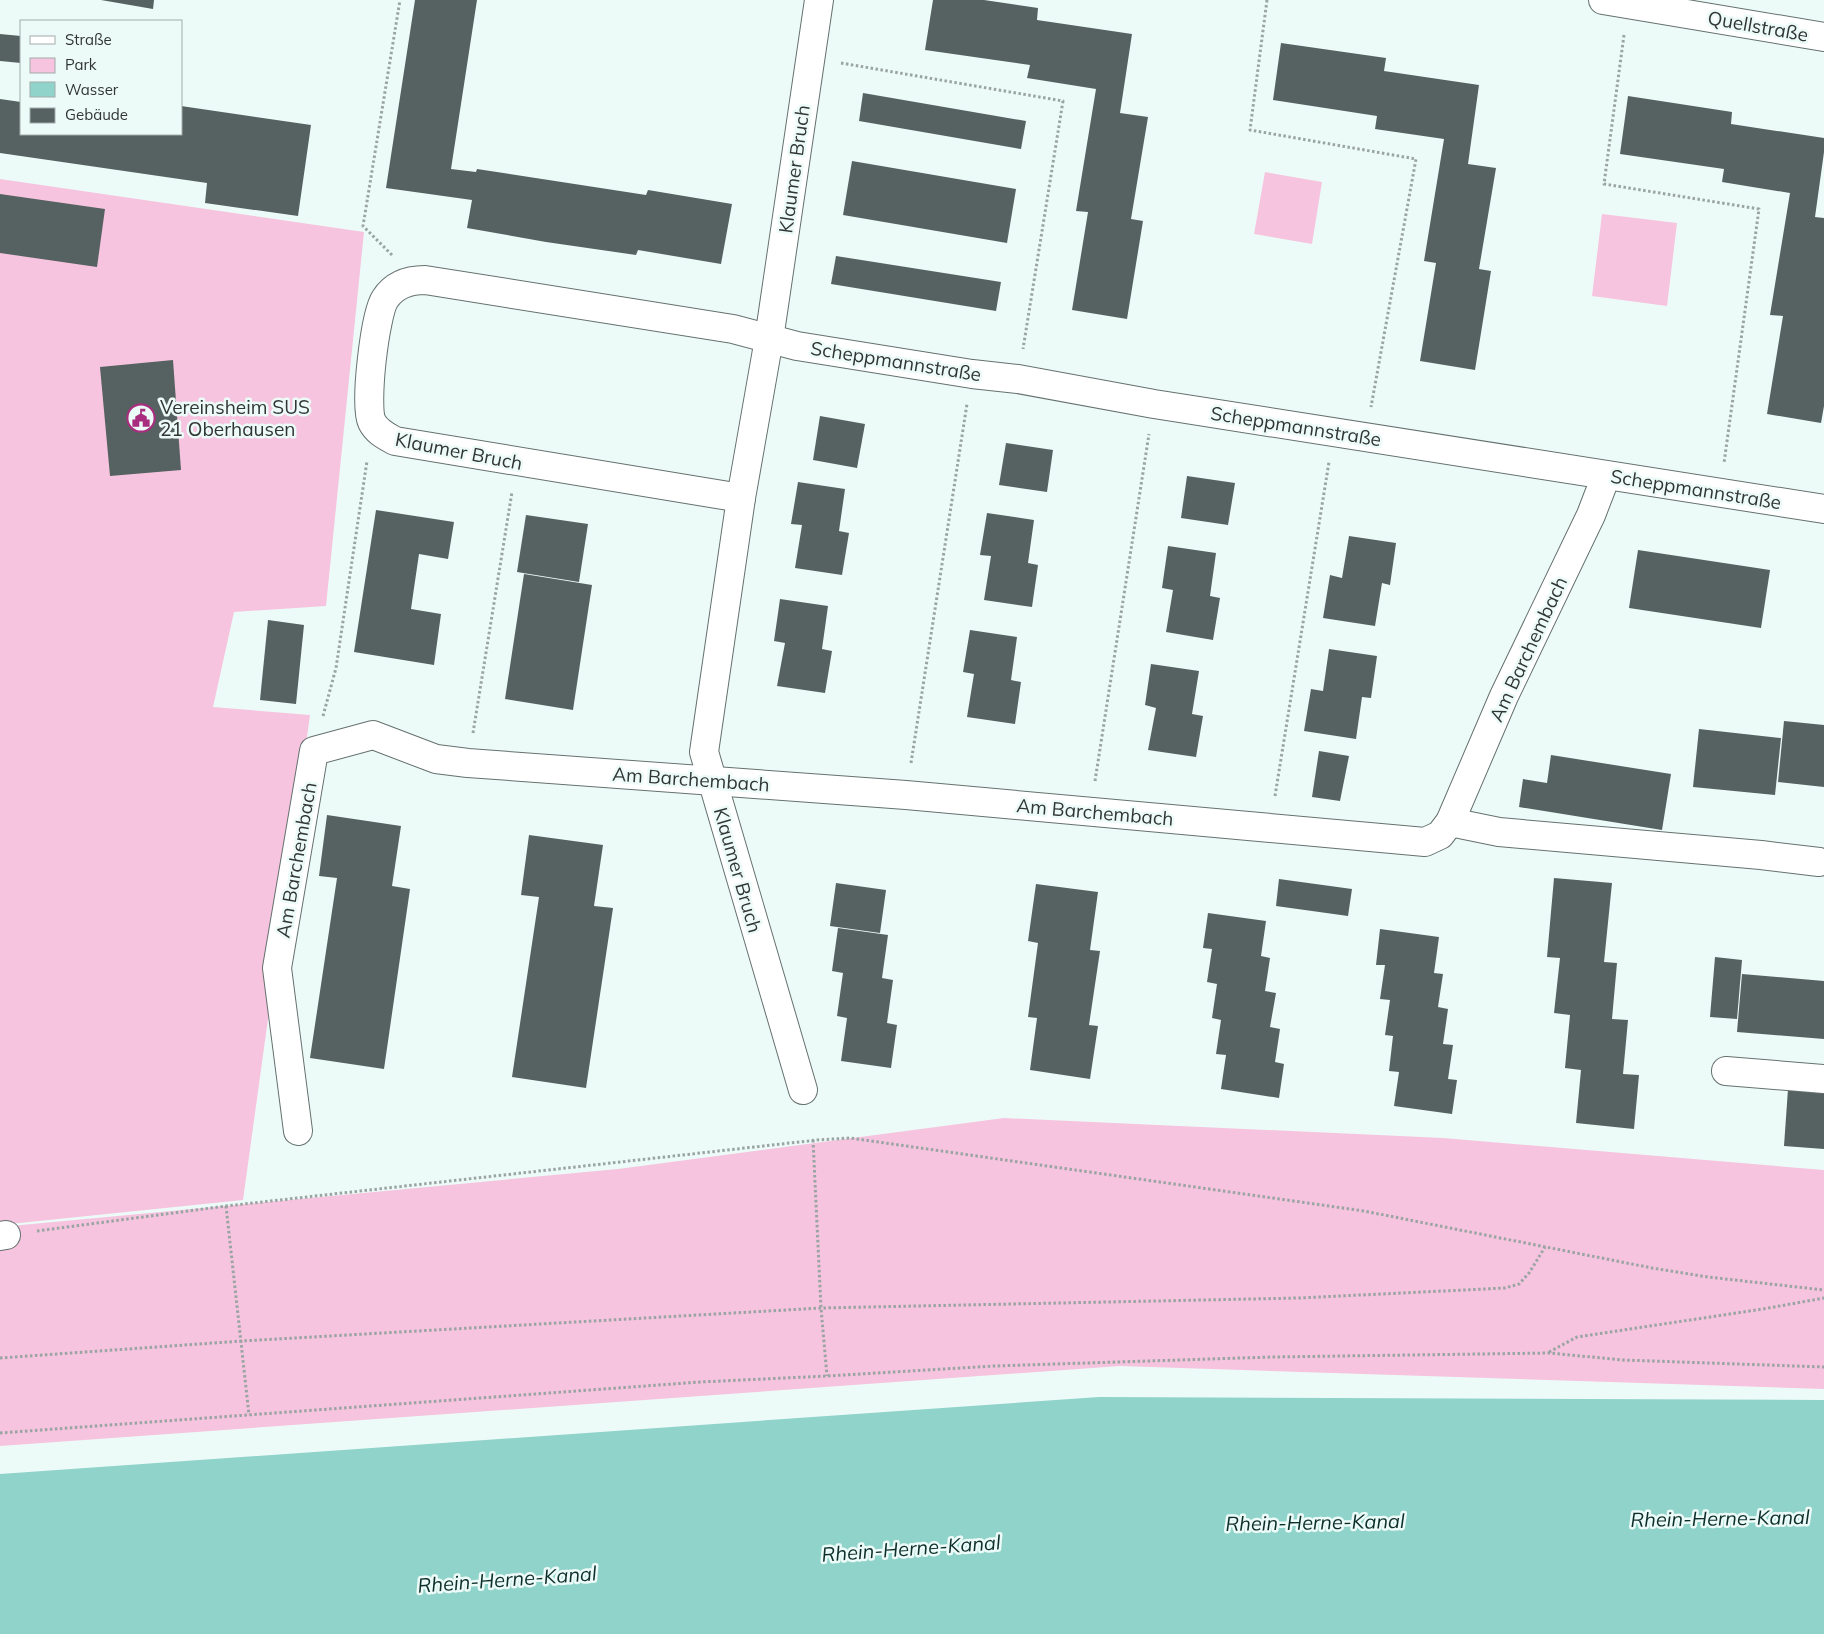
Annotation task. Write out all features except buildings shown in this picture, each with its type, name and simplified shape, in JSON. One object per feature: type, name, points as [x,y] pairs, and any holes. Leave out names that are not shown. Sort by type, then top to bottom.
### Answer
[{"type":"street","name":"Klaumer Bruch","points":[[803,1090],[704,752],[741,498],[769,339],[819,0]]},
{"type":"street","name":"Quellstraße","points":[[1615,2],[1824,37]]},
{"type":"street","name":"Klaumer Bruch","points":[[741,498],[395,441],[382,434],[372,424],[368,413],[368,395],[379,314],[384,300],[393,289],[417,280],[733,329],[769,339]]},
{"type":"street","name":"Scheppmannstraße","points":[[769,339],[797,346],[972,374],[1018,379],[1154,404],[1824,509]]},
{"type":"street","name":"Am Barchembach","points":[[298,1131],[277,968],[314,751],[373,734],[436,759],[468,763],[906,795],[1425,842],[1440,835],[1450,822],[1504,696],[1591,514],[1606,476]]},
{"type":"street","points":[[1450,822],[1499,832],[1752,854],[1819,862]]},
{"type":"street","points":[[1726,1071],[1824,1079]]},
{"type":"path","points":[[400,0],[363,226],[417,280]]},
{"type":"path","points":[[1267,0],[1250,130],[1416,159],[1366,437]]},
{"type":"path","points":[[1615,2],[1604,184],[1759,210],[1719,493]]},
{"type":"path","points":[[810,57],[1063,101],[1018,379]]},
{"type":"path","points":[[906,795],[972,374]]},
{"type":"path","points":[[1090,811],[1154,404]]},
{"type":"path","points":[[314,751],[336,668],[372,424]]},
{"type":"path","points":[[1270,827],[1334,432]]},
{"type":"path","points":[[468,763],[516,462]]},
{"type":"path","points":[[3,1236],[226,1206],[813,1140],[850,1138],[1364,1211],[1699,1276],[1824,1290]]},
{"type":"path","points":[[813,1140],[821,1308],[827,1376]]},
{"type":"path","points":[[226,1206],[250,1415]]},
{"type":"path","points":[[0,1358],[242,1341],[821,1308],[1299,1298],[1505,1288],[1520,1284],[1530,1273],[1545,1247]]},
{"type":"path","points":[[1549,1352],[1577,1337],[1824,1298]]},
{"type":"path","points":[[0,1433],[691,1382],[1004,1366],[1272,1357],[1549,1352],[1622,1360],[1824,1366]]},
{"type":"green space","points":[[1265,172],[1322,182],[1312,244],[1254,234]]},
{"type":"green space","points":[[0,179],[364,232],[326,606],[234,612],[213,707],[310,715],[243,1200],[0,1225]]},
{"type":"green space","points":[[1602,214],[1677,223],[1667,306],[1592,296]]},
{"type":"green space","points":[[1004,1118],[1443,1138],[1824,1170],[1824,1389],[1120,1366],[0,1446],[0,1227],[618,1169]]},
{"type":"water","name":"Rhein-Herne-Kanal","points":[[1099,1397],[1824,1400],[1824,1634],[0,1634],[0,1474]]},
{"type":"place","name":"Vereinsheim SUS 21 Oberhausen","points":[[141,418]]}]
